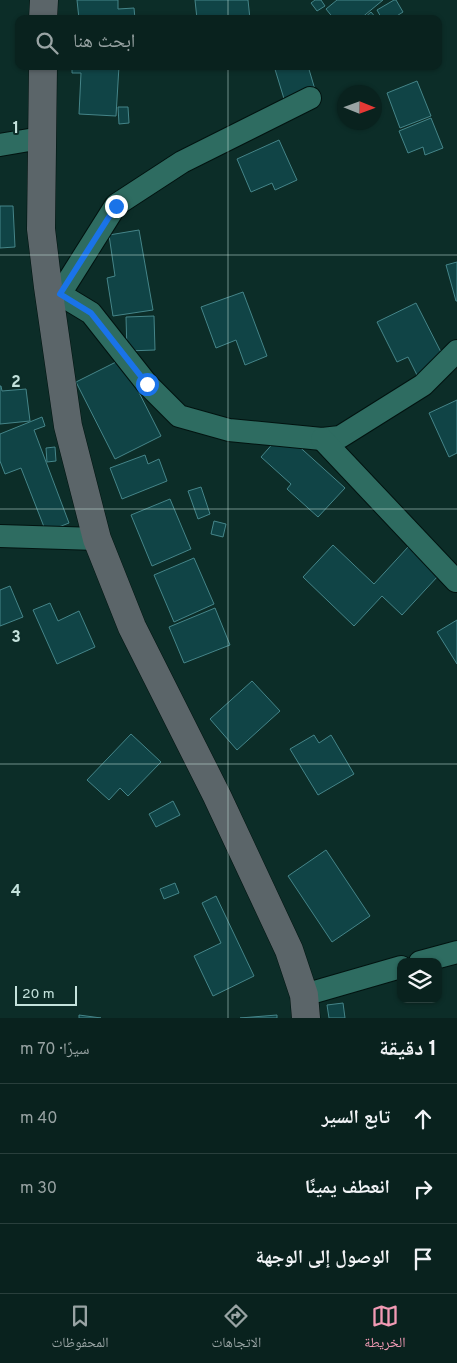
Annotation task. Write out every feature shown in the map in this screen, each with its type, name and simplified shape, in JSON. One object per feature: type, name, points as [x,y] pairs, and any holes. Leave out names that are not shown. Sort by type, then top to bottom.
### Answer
[{"type":"main road","points":[[44,0],[44,15]]},
{"type":"main road","points":[[43,70],[41,229],[54,290],[68,426],[97,539],[132,626],[217,796],[289,950],[305,1006]]},
{"type":"street","points":[[310,98],[182,162],[116,206],[54,290],[91,313],[147,384],[179,416],[228,430],[322,439],[340,437],[423,385],[457,351]]},
{"type":"street","points":[[0,145],[41,138]]},
{"type":"street","points":[[322,439],[456,581]]},
{"type":"street","points":[[0,536],[97,539]]},
{"type":"street","points":[[435,958],[457,952]]},
{"type":"street","points":[[305,1006],[397,968]]},
{"type":"building","points":[[77,0],[118,0],[118,9],[134,8],[135,15],[79,15]]},
{"type":"building","points":[[195,0],[248,0],[250,15],[197,15]]},
{"type":"building","points":[[315,0],[321,0],[325,6],[317,11],[311,3]]},
{"type":"building","points":[[337,0],[383,0],[365,15],[331,15],[326,9]]},
{"type":"building","points":[[396,0],[403,12],[398,15],[380,15],[377,10]]},
{"type":"building","points":[[72,70],[119,70],[116,116],[79,114],[81,73],[72,73]]},
{"type":"building","points":[[275,70],[309,70],[316,93],[285,102]]},
{"type":"building","points":[[417,81],[431,116],[400,128],[387,93]]},
{"type":"building","points":[[118,107],[128,107],[129,123],[119,124]]},
{"type":"building","points":[[431,118],[443,148],[425,155],[423,147],[408,153],[399,131]]},
{"type":"building","points":[[279,140],[297,180],[275,190],[272,183],[251,192],[237,159]]},
{"type":"building","points":[[0,206],[13,206],[15,247],[0,248]]},
{"type":"building","points":[[139,230],[153,310],[113,316],[107,278],[115,276],[109,235]]},
{"type":"building","points":[[457,262],[457,301],[456,301],[446,265]]},
{"type":"building","points":[[243,292],[267,356],[245,365],[236,340],[216,348],[201,307]]},
{"type":"building","points":[[416,303],[445,360],[417,375],[408,357],[397,362],[377,322]]},
{"type":"building","points":[[154,316],[155,350],[127,351],[126,317]]},
{"type":"building","points":[[122,359],[161,436],[115,459],[76,382]]},
{"type":"building","points":[[0,386],[2,391],[26,389],[30,421],[0,424]]},
{"type":"building","points":[[457,400],[457,453],[449,457],[429,413]]},
{"type":"building","points":[[42,417],[45,426],[34,430],[69,523],[46,532],[21,468],[5,474],[0,461],[0,434]]},
{"type":"building","points":[[283,432],[345,488],[318,517],[287,489],[291,484],[261,457]]},
{"type":"building","points":[[55,447],[56,461],[47,462],[46,448]]},
{"type":"building","points":[[145,455],[148,464],[159,459],[167,481],[122,499],[110,468]]},
{"type":"building","points":[[201,487],[210,514],[198,519],[188,491]]},
{"type":"building","points":[[170,499],[191,549],[152,566],[131,515]]},
{"type":"building","points":[[214,521],[226,524],[223,537],[211,534]]},
{"type":"building","points":[[333,545],[374,584],[408,547],[438,576],[402,615],[382,596],[354,626],[303,577]]},
{"type":"building","points":[[194,558],[214,604],[174,622],[154,575]]},
{"type":"building","points":[[10,586],[23,617],[0,626],[0,590]]},
{"type":"building","points":[[50,603],[58,621],[79,611],[95,647],[57,664],[33,610]]},
{"type":"building","points":[[215,608],[230,645],[184,663],[169,627]]},
{"type":"building","points":[[457,620],[457,664],[437,632]]},
{"type":"building","points":[[252,681],[280,711],[237,750],[210,719]]},
{"type":"building","points":[[131,734],[161,762],[128,796],[120,788],[109,800],[87,780]]},
{"type":"building","points":[[314,735],[319,743],[331,735],[354,774],[318,795],[290,749]]},
{"type":"building","points":[[173,801],[180,815],[156,827],[149,814]]},
{"type":"building","points":[[326,850],[370,916],[332,942],[288,876]]},
{"type":"building","points":[[175,883],[179,893],[164,899],[160,889]]},
{"type":"building","points":[[216,896],[254,976],[213,996],[194,956],[221,943],[202,903]]},
{"type":"building","points":[[343,1003],[345,1018],[329,1018],[327,1005]]},
{"type":"building","points":[[79,1015],[101,1018],[79,1018]]},
{"type":"building","points":[[277,1015],[277,1018],[240,1018]]},
{"type":"route","points":[[116,206],[60,294],[91,313],[147,384]]}]
